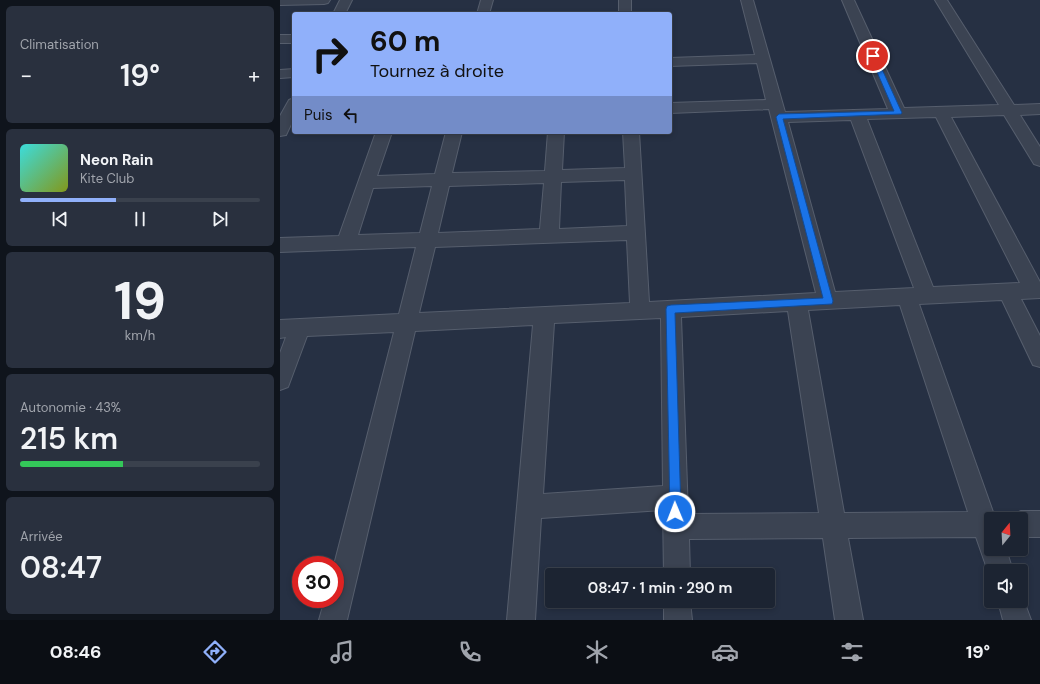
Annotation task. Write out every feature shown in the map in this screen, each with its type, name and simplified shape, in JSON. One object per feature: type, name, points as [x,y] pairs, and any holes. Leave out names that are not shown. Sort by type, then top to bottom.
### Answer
[{"type":"street","points":[[280,2],[324,0]]},
{"type":"street","points":[[340,12],[346,0]]},
{"type":"street","points":[[484,12],[487,0]]},
{"type":"street","points":[[625,0],[625,12]]},
{"type":"street","points":[[747,0],[828,301]]},
{"type":"street","points":[[848,0],[898,113]]},
{"type":"street","points":[[940,0],[1040,160]]},
{"type":"street","points":[[280,39],[292,39]]},
{"type":"street","points":[[672,62],[764,59]]},
{"type":"street","points":[[280,74],[292,73]]},
{"type":"street","points":[[285,124],[292,108]]},
{"type":"street","points":[[672,108],[777,110],[857,114],[1040,109]]},
{"type":"street","points":[[280,380],[290,329],[1036,290],[941,112]]},
{"type":"street","points":[[857,114],[917,296],[984,515]]},
{"type":"street","points":[[346,243],[383,134]]},
{"type":"street","points":[[333,620],[454,134]]},
{"type":"street","points":[[549,236],[556,134]]},
{"type":"street","points":[[631,134],[640,311]]},
{"type":"street","points":[[366,182],[633,174]]},
{"type":"street","points":[[280,245],[636,233]]},
{"type":"street","points":[[1008,292],[1040,358]]},
{"type":"street","points":[[797,303],[849,620]]},
{"type":"street","points":[[671,309],[676,568]]},
{"type":"street","points":[[521,620],[544,316]]},
{"type":"street","points":[[529,508],[675,497]]},
{"type":"street","points":[[1028,524],[1040,524]]},
{"type":"street","points":[[676,527],[833,526],[984,531]]},
{"type":"street","points":[[677,608],[678,620]]},
{"type":"street","points":[[1013,608],[1017,620]]},
{"type":"route","points":[[675,512],[671,309],[828,301],[779,117],[898,113],[873,56]]}]
